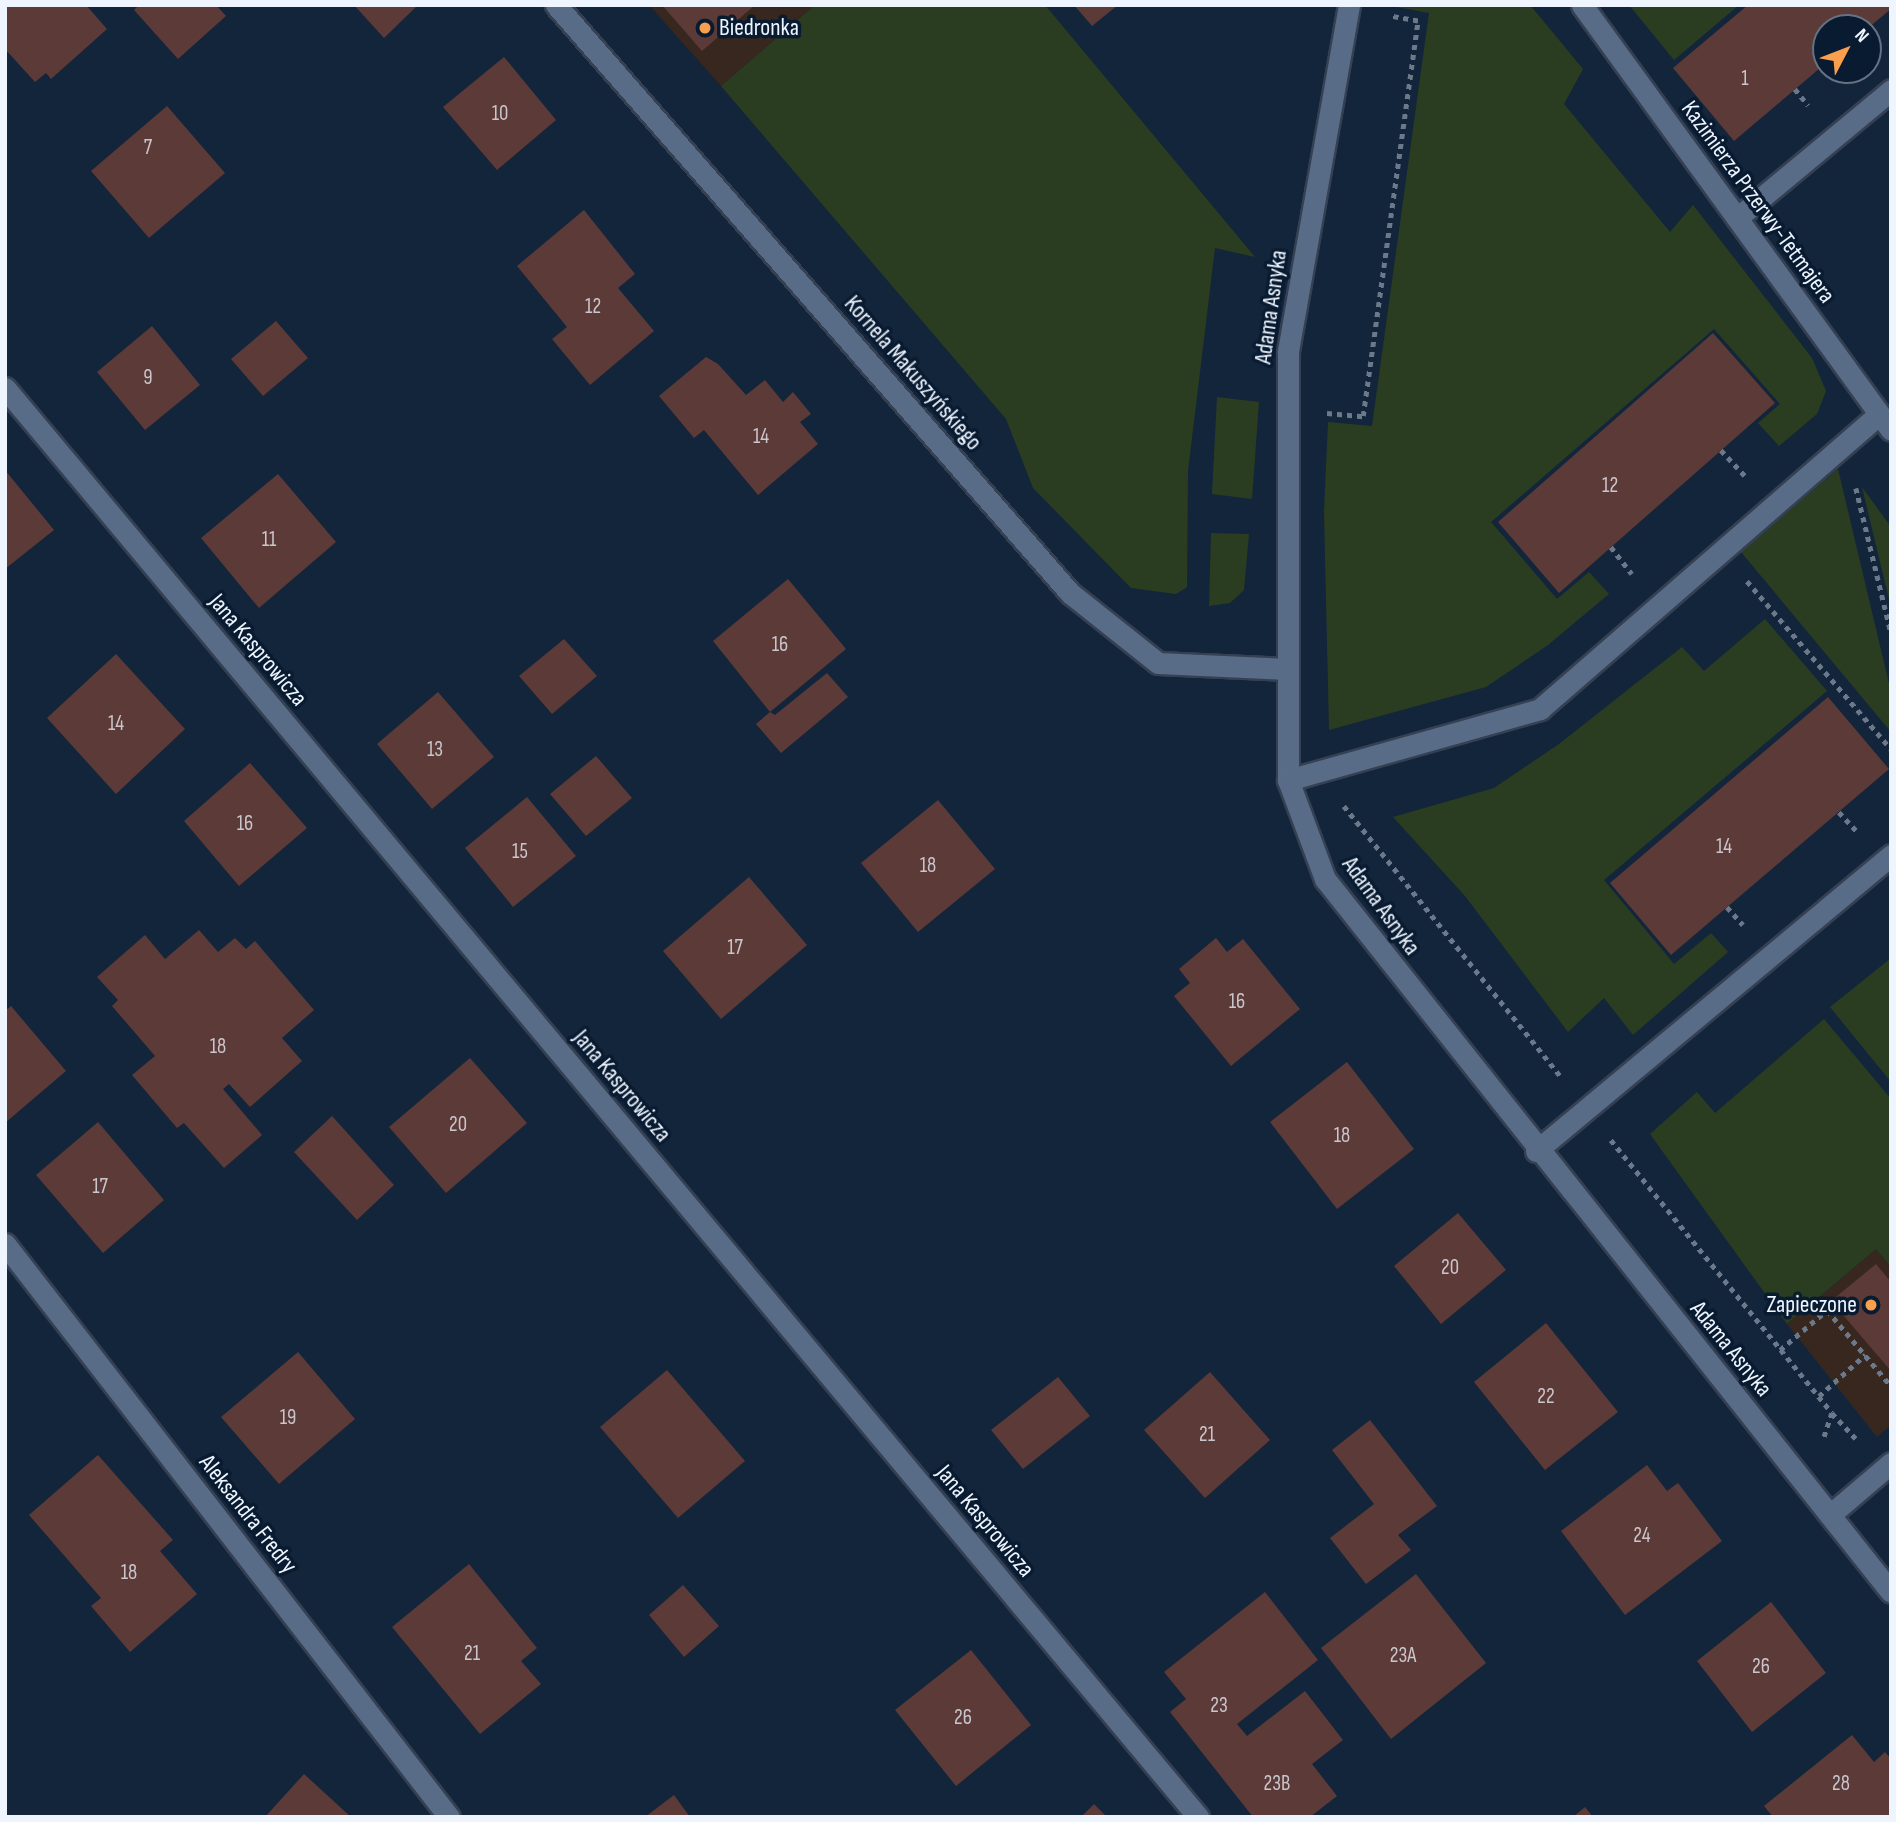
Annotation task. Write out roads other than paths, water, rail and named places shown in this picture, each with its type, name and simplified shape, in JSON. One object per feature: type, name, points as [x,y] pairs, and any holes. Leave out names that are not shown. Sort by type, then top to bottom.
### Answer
[{"type":"street","name":"Kornela Makuszyńskiego","points":[[556,5],[1070,593],[1158,663],[1288,669]]},
{"type":"street","name":"Adama Asnyka","points":[[1349,5],[1288,351],[1288,780],[1325,879],[1536,1151],[1831,1514],[1891,1592]]},
{"type":"street","name":"Kazimierza Przerwy-Tetmajera","points":[[1582,5],[1885,422]]},
{"type":"street","points":[[1737,218],[1891,90]]},
{"type":"street","name":"Jana Kasprowicza","points":[[5,388],[1198,1817]]},
{"type":"street","points":[[1288,780],[1540,709],[1845,440],[1885,422]]},
{"type":"street","points":[[1536,1151],[1891,855]]},
{"type":"street","name":"Aleksandra Fredry","points":[[5,1244],[449,1817]]},
{"type":"street","points":[[1831,1514],[1891,1463]]},
{"type":"place","name":"Biedronka","points":[[705,28]]},
{"type":"place","name":"Zapieczone","points":[[1871,1305]]}]
